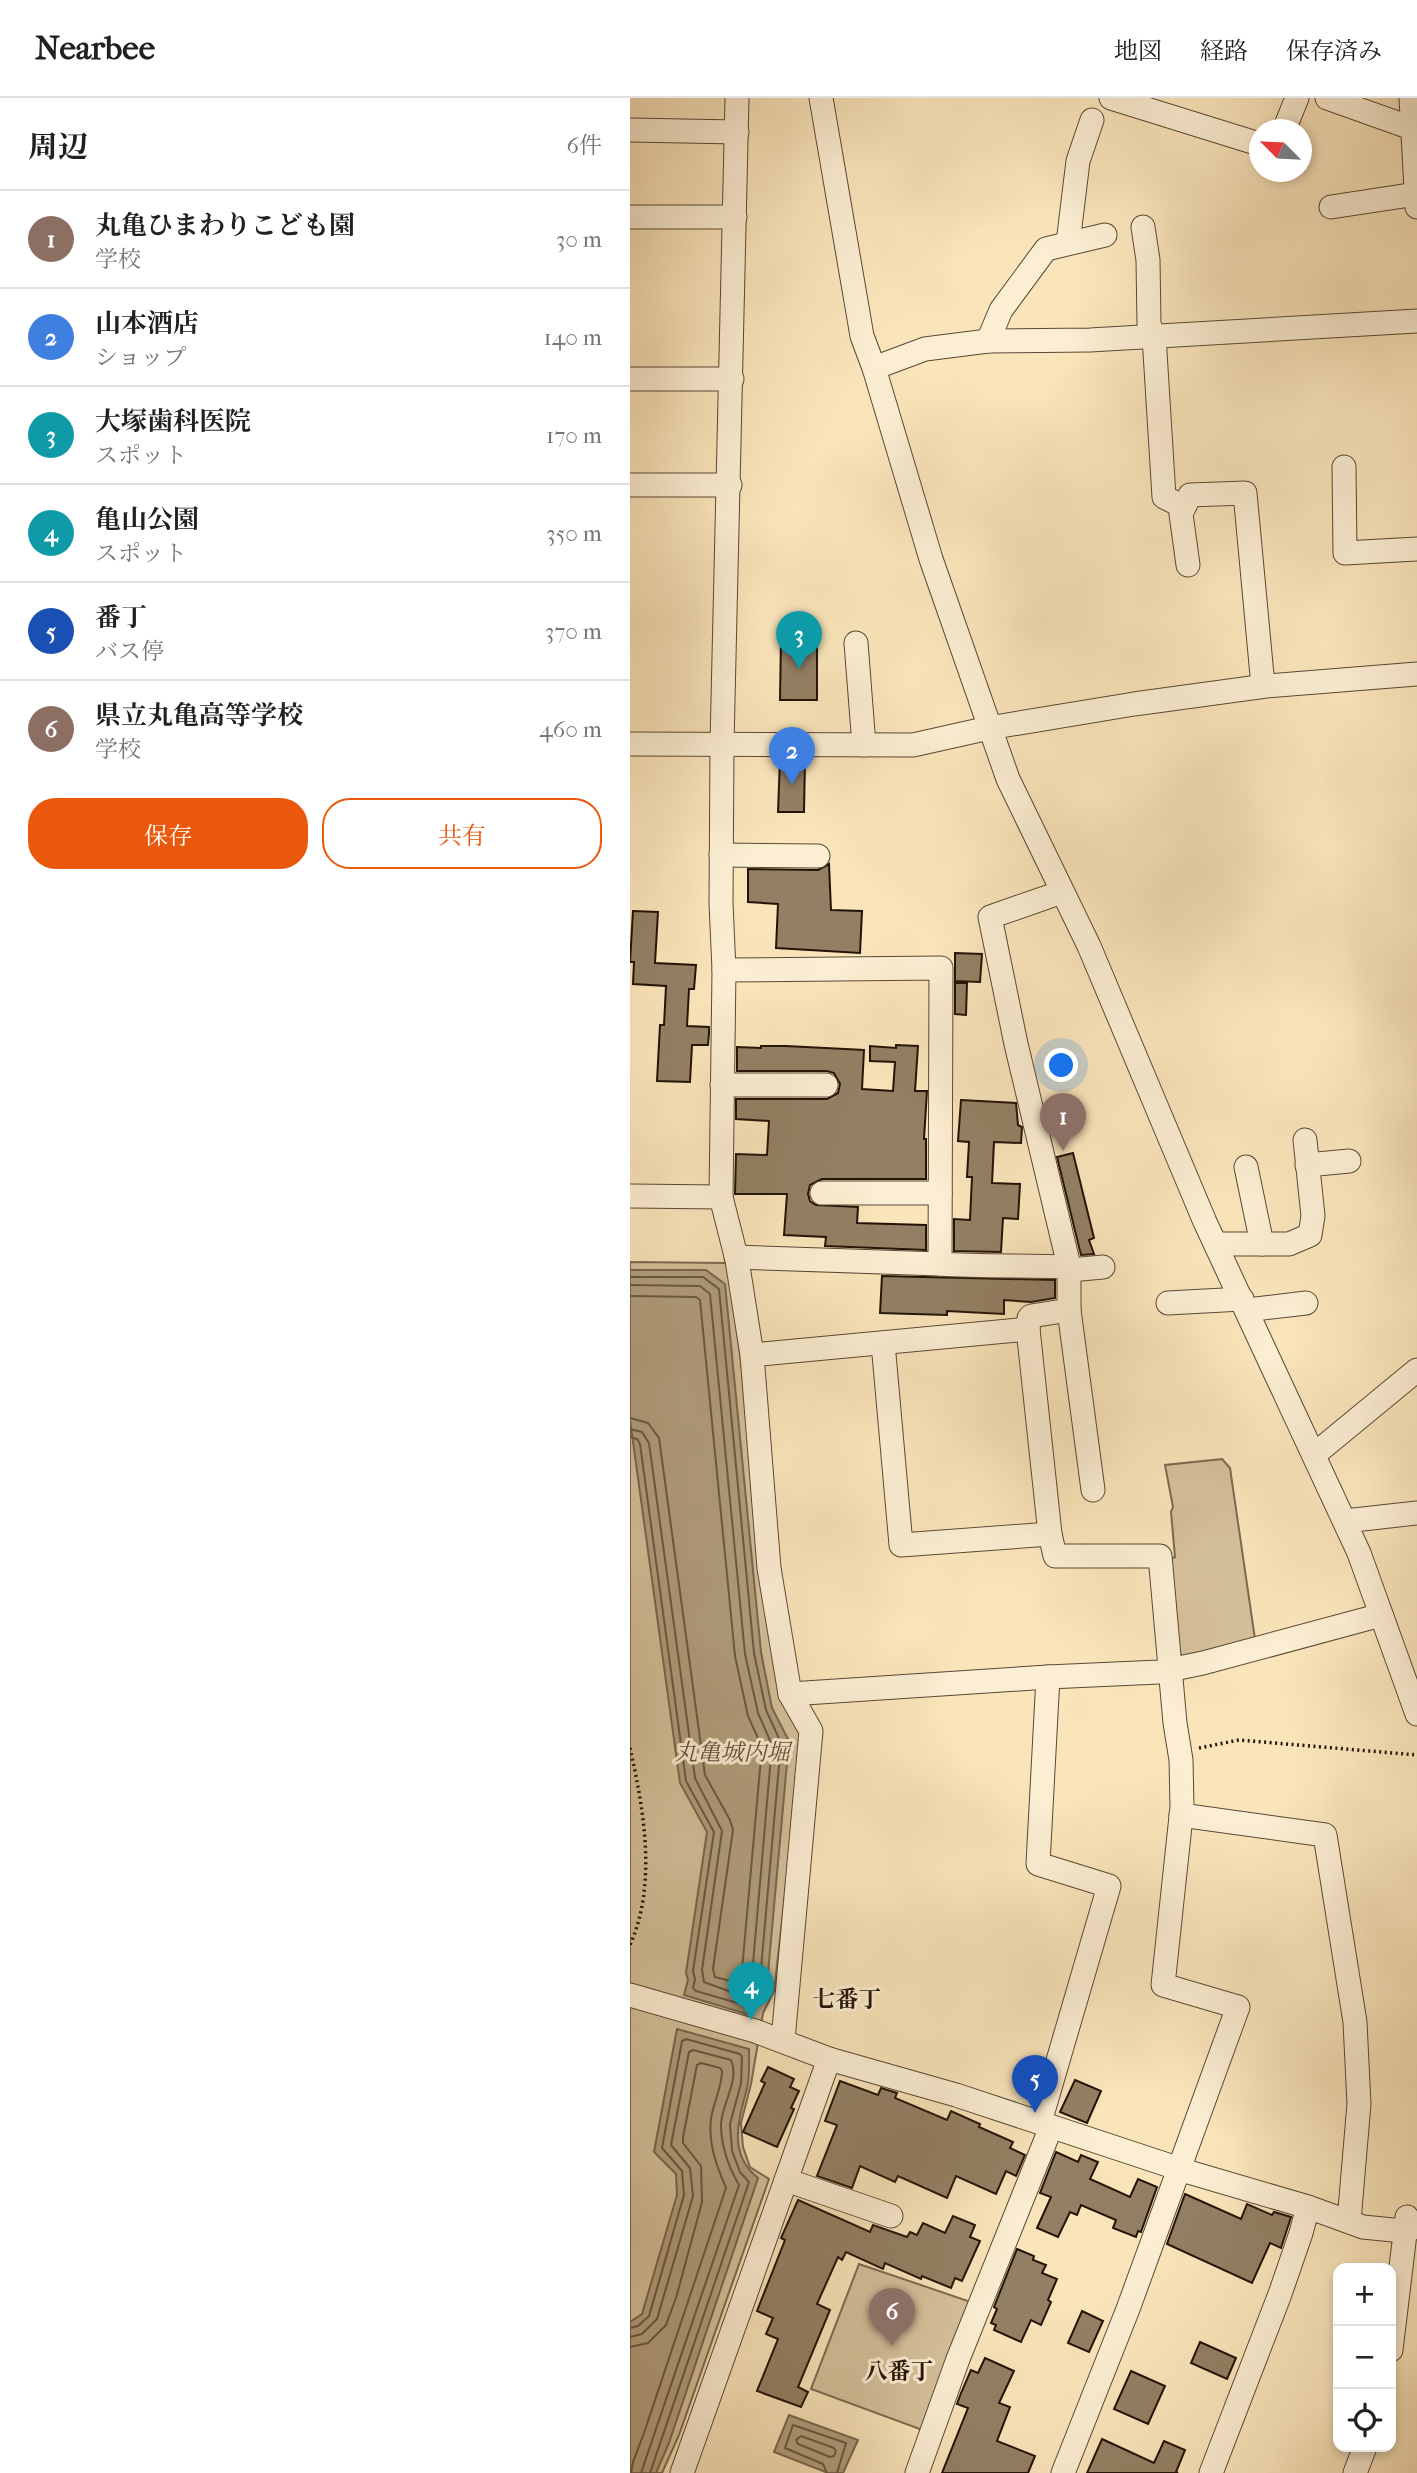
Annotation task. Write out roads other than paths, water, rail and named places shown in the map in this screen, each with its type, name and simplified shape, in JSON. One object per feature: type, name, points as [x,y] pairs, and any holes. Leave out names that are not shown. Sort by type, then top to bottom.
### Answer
[{"type":"street","points":[[737,98],[722,743],[724,970],[721,1197],[736,1257],[752,1355],[769,1568],[790,1694],[811,1731],[782,2040]]},
{"type":"street","points":[[821,98],[862,337],[874,368],[931,559],[989,728],[1008,779],[1089,946],[1216,1244],[1359,1553],[1417,1714]]},
{"type":"street","points":[[1111,98],[1249,141]]},
{"type":"street","points":[[1288,119],[1297,98]]},
{"type":"street","points":[[1326,98],[1415,129]]},
{"type":"street","points":[[1410,98],[1415,129],[1417,207]]},
{"type":"street","points":[[1069,243],[1077,161],[1090,154],[1092,120]]},
{"type":"street","points":[[630,130],[737,132]]},
{"type":"street","points":[[1331,207],[1416,194]]},
{"type":"street","points":[[630,217],[735,217]]},
{"type":"street","points":[[1143,226],[1149,324],[1154,336],[1164,497],[1184,507]]},
{"type":"street","points":[[988,341],[1001,310],[1037,246],[1046,249],[1105,235]]},
{"type":"street","points":[[874,368],[925,349],[988,341],[1090,340],[1417,321]]},
{"type":"street","points":[[630,379],[732,379]]},
{"type":"street","points":[[1343,467],[1345,553],[1417,549]]},
{"type":"street","points":[[630,485],[730,485]]},
{"type":"street","points":[[1188,565],[1181,514],[1190,495],[1245,493],[1263,686]]},
{"type":"street","points":[[855,643],[864,744]]},
{"type":"street","points":[[630,744],[913,745],[989,728],[1134,704],[1263,686],[1417,674]]},
{"type":"street","points":[[721,855],[818,856]]},
{"type":"street","points":[[1062,892],[990,918],[1016,1044],[1070,1268],[1069,1310],[1093,1490]]},
{"type":"street","points":[[724,970],[941,968],[940,1264]]},
{"type":"street","points":[[722,1085],[826,1085]]},
{"type":"street","points":[[1216,1244],[1289,1244],[1310,1235],[1313,1216],[1304,1140]]},
{"type":"street","points":[[1307,1165],[1349,1161]]},
{"type":"street","points":[[1246,1167],[1262,1244]]},
{"type":"street","points":[[822,1193],[940,1193]]},
{"type":"street","points":[[630,1196],[721,1197]]},
{"type":"street","points":[[736,1257],[971,1266],[1014,1264],[1070,1268],[1103,1267]]},
{"type":"street","points":[[1168,1303],[1306,1304]]},
{"type":"street","points":[[1063,2473],[1128,2309],[1238,2007],[1163,1985],[1181,1815],[1179,1752],[1160,1556],[1055,1556],[1050,1534],[1028,1329],[1031,1316],[1069,1310]]},
{"type":"street","points":[[752,1355],[1028,1329]]},
{"type":"street","points":[[883,1343],[901,1545],[1050,1534]]},
{"type":"street","points":[[1315,1454],[1417,1370]]},
{"type":"street","points":[[1345,1521],[1417,1513]]},
{"type":"street","points":[[790,1694],[1171,1670],[1381,1615]]},
{"type":"street","points":[[917,2473],[1045,2125],[1109,1886],[1038,1864],[1048,1677]]},
{"type":"street","points":[[1181,1815],[1325,1835],[1355,2022],[1359,2104],[1349,2221]]},
{"type":"street","points":[[630,1996],[755,2031],[829,2059],[956,2095],[1349,2221],[1412,2221],[1395,2326]]},
{"type":"street","points":[[682,2473],[829,2059]]},
{"type":"street","points":[[786,2180],[891,2216]]},
{"type":"street","points":[[1211,2473],[1280,2294],[1308,2207]]},
{"type":"street","points":[[1355,2473],[1363,2452]]},
{"type":"water","name":"丸亀城内堀","points":[[630,1270],[706,1270],[725,1284],[761,1652],[772,1708],[789,1741],[767,1984],[751,1998],[750,2015],[684,1995],[707,1832],[680,1783],[630,1420]]},
{"type":"water","points":[[677,2029],[749,2049],[749,2078],[738,2136],[742,2158],[758,2178],[669,2443],[656,2473],[630,2473],[630,2322],[642,2314],[677,2195],[676,2174],[654,2152]]},
{"type":"water","points":[[789,2415],[858,2440],[843,2473],[828,2473],[774,2452]]},
{"type":"place","name":"大塚歯科医院","points":[[799,669]]},
{"type":"place","name":"山本酒店","points":[[792,785]]},
{"type":"place","name":"丸亀ひまわりこども園","points":[[1063,1151]]},
{"type":"place","name":"亀山公園","points":[[751,2020]]},
{"type":"place","name":"番丁","points":[[1035,2113]]},
{"type":"place","name":"県立丸亀高等学校","points":[[892,2346]]},
{"type":"district","name":"七番丁","points":[[847,1999]]},
{"type":"district","name":"八番丁","points":[[899,2371]]}]
